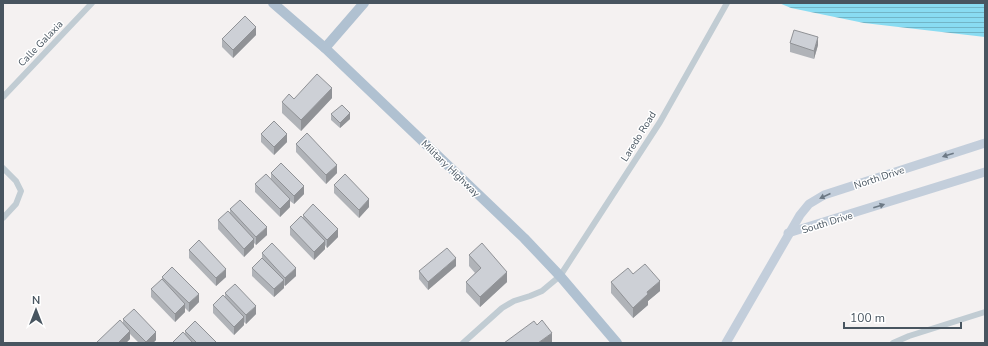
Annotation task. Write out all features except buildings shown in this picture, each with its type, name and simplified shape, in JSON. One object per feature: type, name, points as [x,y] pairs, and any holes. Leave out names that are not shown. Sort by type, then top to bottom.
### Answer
[{"type":"main road","name":"Military Highway","points":[[273,3],[325,48],[524,238],[560,276],[617,343]]},
{"type":"main road","points":[[325,48],[364,3]]},
{"type":"street","name":"Laredo Road","points":[[463,343],[502,308],[514,301],[542,291],[560,276],[660,122],[727,3]]},
{"type":"street","name":"Calle Galaxia","points":[[3,97],[90,4]]},
{"type":"street","name":"North Drive","points":[[788,234],[809,204],[824,195],[985,142]]},
{"type":"street","points":[[3,168],[16,181],[21,191],[16,204],[3,218]]},
{"type":"street","name":"South Drive","points":[[726,343],[788,234],[985,172]]},
{"type":"street","points":[[893,343],[909,336],[985,312]]},
{"type":"water","points":[[779,3],[985,3],[985,37],[864,23],[791,8]]}]
